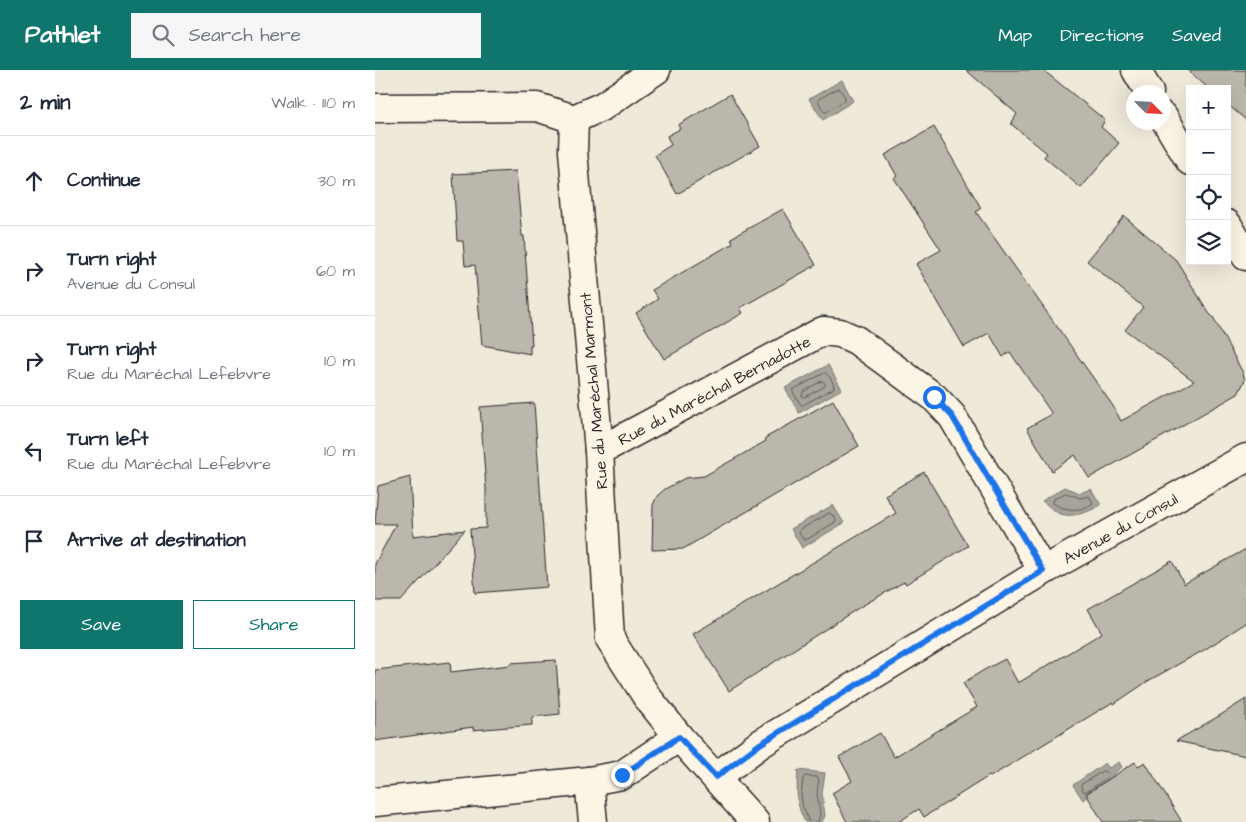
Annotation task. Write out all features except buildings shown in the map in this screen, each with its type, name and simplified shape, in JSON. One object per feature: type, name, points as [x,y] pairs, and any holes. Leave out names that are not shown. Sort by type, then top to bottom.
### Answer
[{"type":"street","points":[[375,108],[537,107],[574,119],[603,106],[656,70]]},
{"type":"street","points":[[1136,70],[1145,85]]},
{"type":"street","name":"Rue du Maréchal Marmont","points":[[574,119],[573,151],[599,451],[610,639],[647,697],[679,737],[755,822]]},
{"type":"street","points":[[1171,129],[1186,154]]},
{"type":"street","points":[[1231,231],[1246,256]]},
{"type":"street","name":"Rue du Maréchal Bernadotte","points":[[599,451],[823,331],[840,333],[856,340],[934,397],[952,416],[1043,571]]},
{"type":"street","name":"Avenue du Consul","points":[[716,777],[760,744],[1043,571],[1246,458]]},
{"type":"street","points":[[375,802],[589,781],[622,775],[679,737]]},
{"type":"street","points":[[589,781],[593,822]]},
{"type":"water","points":[[842,80],[853,101],[823,120],[809,99]]},
{"type":"water","points":[[828,365],[842,389],[799,413],[785,388]]},
{"type":"water","points":[[1065,487],[1080,493],[1091,489],[1101,505],[1075,515],[1063,515],[1042,501]]},
{"type":"water","points":[[833,505],[844,523],[802,548],[791,529]]},
{"type":"water","points":[[1119,762],[1122,767],[1113,774],[1116,778],[1083,800],[1073,785],[1105,763],[1109,768]]},
{"type":"water","points":[[798,770],[825,773],[822,793],[825,816],[822,822],[805,822],[797,797]]},
{"type":"route","points":[[622,775],[679,737],[716,777],[760,744],[1043,571],[952,416],[934,397]]}]
